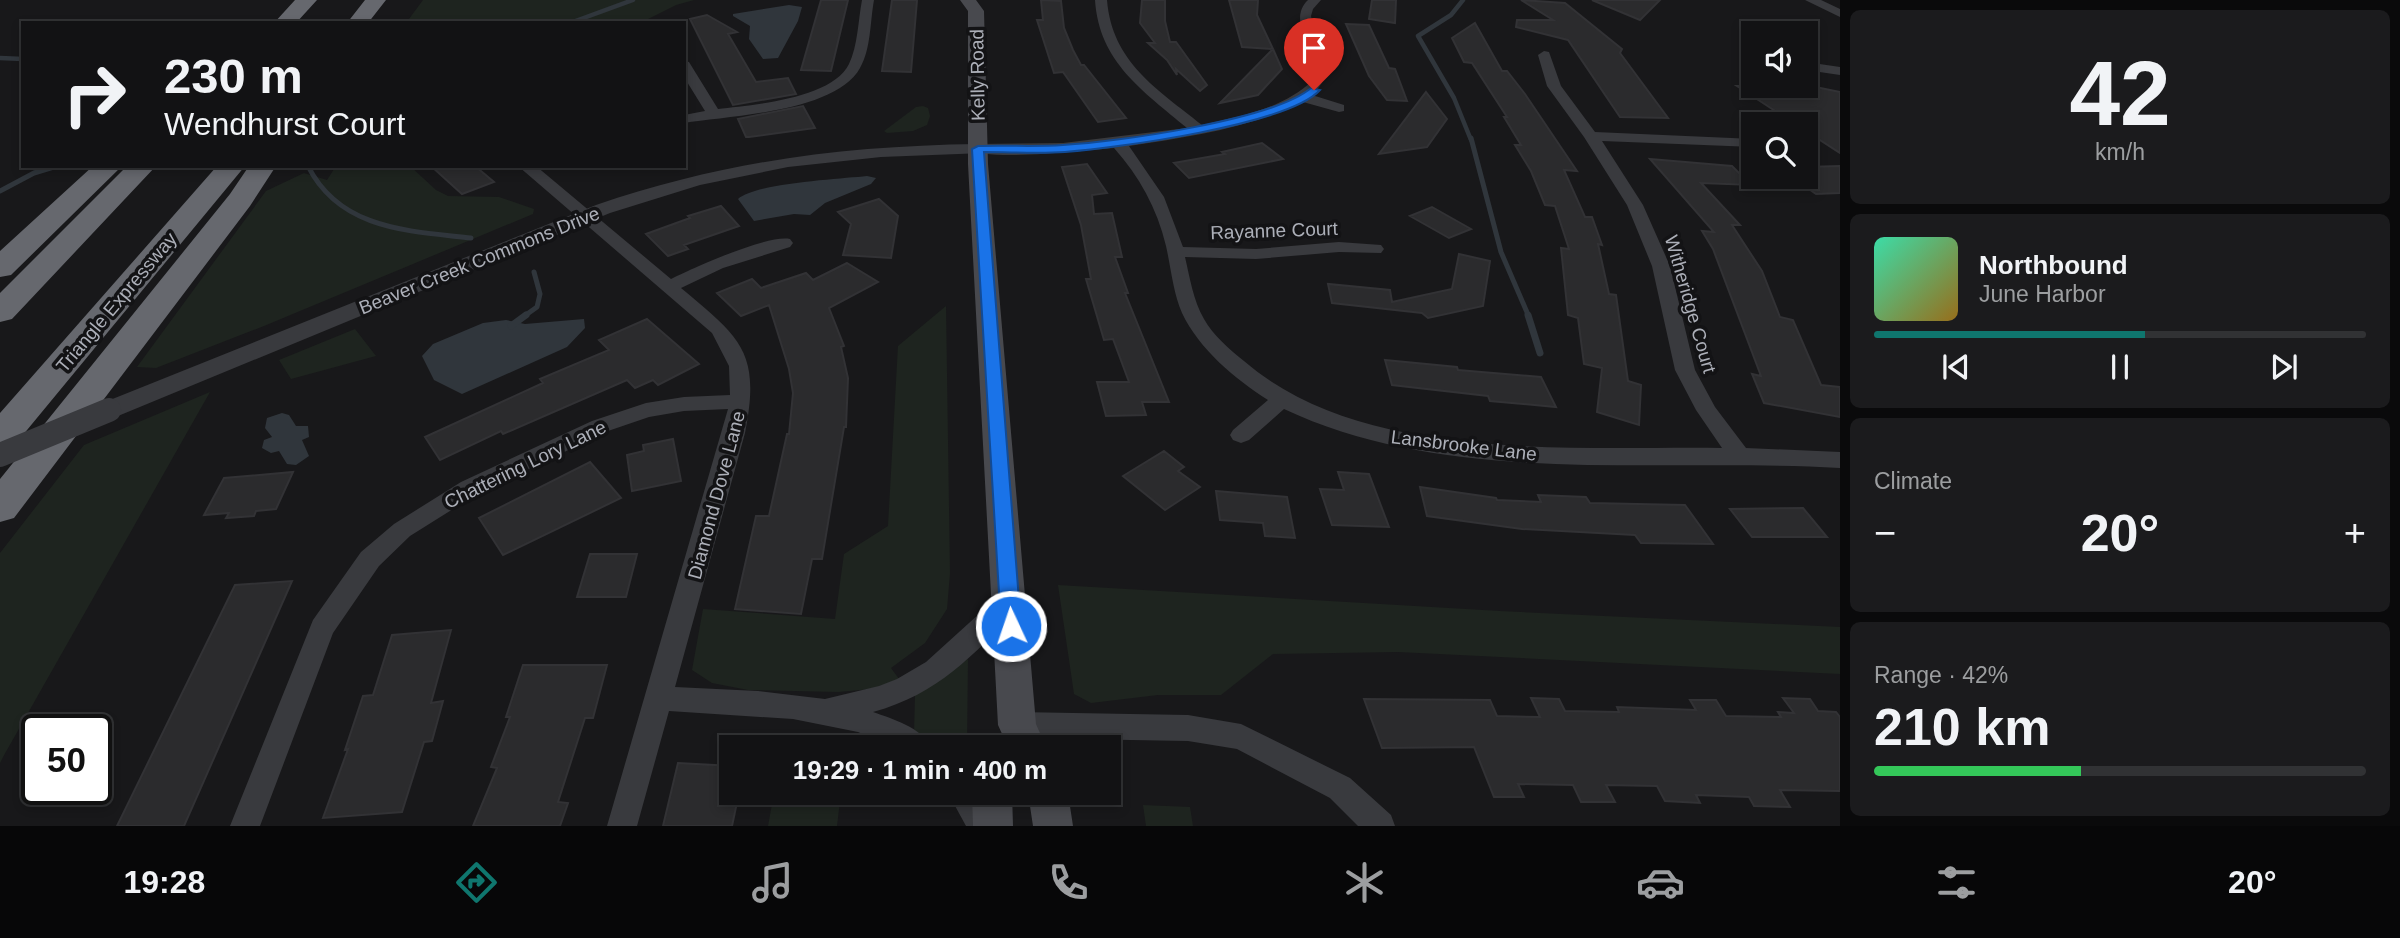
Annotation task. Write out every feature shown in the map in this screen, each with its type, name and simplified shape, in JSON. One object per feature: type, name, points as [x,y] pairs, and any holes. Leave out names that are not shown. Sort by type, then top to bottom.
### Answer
[{"type":"highway","points":[[286,21],[307,0]]},
{"type":"highway","points":[[359,21],[376,0]]},
{"type":"highway","points":[[0,268],[107,168]]},
{"type":"highway","points":[[0,312],[141,168]]},
{"type":"highway","name":"Triangle Expressway","points":[[0,438],[230,168]]},
{"type":"highway","points":[[0,507],[240,200],[262,168]]},
{"type":"main road","name":"Kelly Road","points":[[976,4],[978,149],[1018,735]]},
{"type":"main road","points":[[992,805],[993,826]]},
{"type":"main road","points":[[1050,805],[1053,826]]},
{"type":"street","points":[[686,119],[791,102],[815,96],[838,85],[854,68],[868,0]]},
{"type":"street","points":[[1101,0],[1104,26],[1122,61],[1148,88],[1198,129]]},
{"type":"street","points":[[978,149],[1038,150],[1118,143],[1267,114],[1306,97],[1314,90],[1323,72],[1322,62],[1304,17],[1306,7],[1315,0]]},
{"type":"street","points":[[1811,0],[1840,13]]},
{"type":"street","name":"Witheridge Court","points":[[1544,55],[1554,86],[1591,136],[1635,205],[1661,266],[1685,370],[1706,410],[1739,455]]},
{"type":"street","points":[[686,68],[713,113]]},
{"type":"street","points":[[1818,68],[1840,71]]},
{"type":"street","points":[[1306,97],[1339,108]]},
{"type":"street","points":[[1591,136],[1741,142]]},
{"type":"street","name":"Lansbrooke Lane","points":[[1118,143],[1138,165],[1156,195],[1175,252],[1186,300],[1202,331],[1237,367],[1282,400],[1383,436],[1463,448],[1560,455],[1739,455],[1840,460]]},
{"type":"street","name":"Beaver Creek Commons Drive","points":[[0,455],[584,216],[678,184],[764,164],[850,152],[978,149]]},
{"type":"street","name":"Diamond Dove Lane","points":[[528,168],[671,286],[730,342],[738,356],[742,378],[734,433],[622,826]]},
{"type":"street","points":[[671,286],[717,264],[784,243]]},
{"type":"street","name":"Rayanne Court","points":[[1175,252],[1256,254],[1339,247],[1374,249]]},
{"type":"street","points":[[1241,435],[1282,400]]},
{"type":"street","name":"Chattering Lory Lane","points":[[246,826],[322,628],[370,559],[402,530],[469,488],[600,426],[646,410],[684,404],[740,402]]},
{"type":"street","points":[[828,710],[890,695],[921,680],[953,657],[1010,601]]},
{"type":"street","points":[[659,698],[828,710],[894,735]]},
{"type":"street","points":[[1089,735],[1188,728],[1241,737],[1340,788],[1380,826]]},
{"type":"street","points":[[970,805],[983,826]]},
{"type":"shaded area","points":[[423,0],[694,0],[676,5],[644,21],[407,21]]},
{"type":"shaded area","points":[[789,5],[802,7],[798,21],[778,58],[763,59],[749,39],[750,26],[733,14]]},
{"type":"shaded area","points":[[916,107],[928,108],[930,116],[927,125],[913,131],[884,131]]},
{"type":"shaded area","points":[[335,168],[412,168],[436,190],[448,196],[499,197],[534,209],[533,214],[264,326],[156,368],[137,367],[266,191],[304,173],[327,180]]},
{"type":"shaded area","points":[[867,176],[876,178],[871,184],[825,203],[810,215],[794,214],[754,221],[738,199],[780,185]]},
{"type":"shaded area","points":[[946,306],[950,573],[947,609],[925,643],[891,668],[899,679],[872,689],[838,692],[748,690],[712,683],[692,670],[703,609],[835,619],[844,554],[888,526],[898,346]]},
{"type":"shaded area","points":[[584,319],[585,328],[567,347],[462,394],[434,380],[422,356],[433,344],[483,323],[506,320],[525,324]]},
{"type":"shaded area","points":[[355,329],[376,356],[291,379],[279,360]]},
{"type":"shaded area","points":[[210,392],[28,714],[21,714],[21,726],[0,763],[0,553],[84,445]]},
{"type":"shaded area","points":[[282,413],[289,415],[296,426],[308,426],[309,437],[302,440],[309,456],[296,465],[287,464],[279,451],[271,453],[262,448],[264,440],[272,437],[265,428],[267,418]]},
{"type":"shaded area","points":[[1058,585],[1500,611],[1840,627],[1840,674],[1398,652],[1273,654],[1221,695],[1158,695],[1091,703],[1074,694]]},
{"type":"shaded area","points":[[968,659],[967,735],[914,733],[915,695]]},
{"type":"shaded area","points":[[772,805],[840,805],[837,826],[768,826]]},
{"type":"shaded area","points":[[1143,805],[1190,807],[1193,826],[1146,826]]},
{"type":"building","points":[[821,0],[848,0],[831,71],[801,70]]},
{"type":"building","points":[[892,0],[917,0],[911,72],[882,71]]},
{"type":"building","points":[[1041,0],[1061,1],[1064,28],[1081,65],[1084,65],[1126,118],[1098,122],[1063,72],[1054,73],[1037,20],[1043,20]]},
{"type":"building","points":[[1142,0],[1165,0],[1165,21],[1170,42],[1176,42],[1207,85],[1200,91],[1176,69],[1177,75],[1167,60],[1148,43],[1155,43],[1140,23]]},
{"type":"building","points":[[1229,0],[1258,0],[1257,15],[1273,49],[1242,47]]},
{"type":"building","points":[[1372,0],[1396,0],[1395,23],[1369,19]]},
{"type":"building","points":[[1521,0],[1565,3],[1622,49],[1620,53],[1668,118],[1620,117],[1568,40],[1516,27],[1517,20],[1553,20]]},
{"type":"building","points":[[1592,0],[1660,0],[1640,20]]},
{"type":"building","points":[[707,15],[737,32],[728,34],[756,82],[788,78],[796,94],[733,105],[690,19]]},
{"type":"building","points":[[1475,23],[1502,71],[1507,71],[1525,94],[1577,171],[1564,170],[1585,217],[1592,217],[1602,245],[1598,244],[1609,294],[1616,295],[1628,381],[1641,385],[1639,425],[1597,412],[1602,368],[1584,364],[1578,318],[1568,315],[1561,248],[1569,249],[1555,206],[1545,205],[1531,171],[1515,145],[1521,145],[1504,117],[1507,117],[1472,63],[1464,62],[1452,38]]},
{"type":"building","points":[[1346,24],[1369,25],[1389,68],[1395,69],[1407,101],[1387,100],[1369,76]]},
{"type":"building","points":[[1273,49],[1282,69],[1258,95],[1220,103]]},
{"type":"building","points":[[1818,87],[1840,92],[1840,153],[1818,139],[1818,112],[1777,112],[1755,98],[1818,98]]},
{"type":"building","points":[[1426,92],[1447,119],[1427,147],[1379,154]]},
{"type":"building","points":[[803,106],[815,128],[746,137],[738,119]]},
{"type":"building","points":[[1262,143],[1283,159],[1189,178],[1174,163],[1225,154],[1222,152]]},
{"type":"building","points":[[1650,159],[1732,166],[1741,175],[1741,185],[1701,183],[1740,225],[1732,225],[1762,271],[1780,317],[1793,320],[1821,385],[1840,387],[1840,417],[1764,403],[1752,374],[1761,376],[1713,249],[1702,231],[1714,232]]},
{"type":"building","points":[[1087,164],[1107,193],[1092,195],[1094,214],[1112,213],[1122,257],[1115,257],[1128,293],[1125,293],[1169,402],[1142,402],[1146,415],[1106,416],[1097,382],[1129,382],[1113,339],[1104,340],[1086,279],[1091,279],[1081,225],[1062,167]]},
{"type":"building","points":[[1840,166],[1840,193],[1816,194],[1809,189],[1818,189],[1818,167]]},
{"type":"building","points":[[433,168],[477,168],[494,182],[462,194]]},
{"type":"building","points":[[879,199],[898,216],[891,258],[843,255],[851,224],[838,212]]},
{"type":"building","points":[[721,206],[739,226],[684,245],[688,249],[668,256],[646,234],[690,218],[688,216]]},
{"type":"building","points":[[1432,207],[1471,229],[1449,238],[1410,216]]},
{"type":"building","points":[[1459,254],[1490,261],[1483,306],[1428,318],[1422,313],[1332,303],[1328,284],[1390,290],[1392,302],[1452,289]]},
{"type":"building","points":[[847,263],[878,282],[829,308],[844,346],[841,347],[848,378],[846,427],[822,559],[812,559],[801,614],[735,609],[756,516],[769,516],[789,434],[793,393],[789,369],[769,305],[741,316],[717,293],[752,279],[761,288],[806,273],[813,280]]},
{"type":"building","points":[[647,319],[699,364],[658,385],[653,380],[635,388],[627,380],[503,434],[501,431],[440,460],[425,437],[543,383],[540,379],[609,350],[599,340]]},
{"type":"building","points":[[1385,360],[1541,377],[1556,407],[1490,401],[1488,396],[1392,385]]},
{"type":"building","points":[[673,439],[681,481],[632,491],[627,455],[644,451],[643,445]]},
{"type":"building","points":[[1164,451],[1184,467],[1178,471],[1200,487],[1165,510],[1123,476]]},
{"type":"building","points":[[590,462],[621,498],[503,555],[479,518]]},
{"type":"building","points":[[293,472],[276,509],[256,511],[254,516],[226,518],[229,513],[204,515],[224,478]]},
{"type":"building","points":[[1338,472],[1369,474],[1389,527],[1332,525],[1320,489],[1344,490]]},
{"type":"building","points":[[1420,487],[1497,500],[1541,502],[1538,495],[1586,497],[1590,503],[1685,505],[1713,544],[1641,543],[1635,535],[1522,529],[1427,516]]},
{"type":"building","points":[[1216,491],[1287,497],[1295,538],[1265,536],[1263,523],[1220,520]]},
{"type":"building","points":[[1803,508],[1827,537],[1752,537],[1730,509]]},
{"type":"building","points":[[590,554],[637,554],[626,597],[577,597]]},
{"type":"building","points":[[292,581],[184,826],[117,826],[235,585]]},
{"type":"building","points":[[451,630],[431,703],[443,701],[432,741],[424,742],[402,812],[323,818],[348,749],[345,750],[363,696],[373,695],[392,635]]},
{"type":"building","points":[[523,665],[607,665],[593,718],[585,718],[558,802],[568,803],[560,826],[473,826],[497,768],[491,767],[510,717],[506,717]]},
{"type":"building","points":[[1531,698],[1559,699],[1565,711],[1619,712],[1617,707],[1696,710],[1690,700],[1716,700],[1726,716],[1781,717],[1778,712],[1794,713],[1783,698],[1810,699],[1818,711],[1836,712],[1840,717],[1840,791],[1780,790],[1790,807],[1754,806],[1749,797],[1696,795],[1700,803],[1665,801],[1657,786],[1606,785],[1615,802],[1581,802],[1573,785],[1518,784],[1524,797],[1494,797],[1474,747],[1382,748],[1364,699],[1490,700],[1497,716],[1540,717]]},
{"type":"building","points":[[678,763],[719,765],[719,805],[736,805],[732,826],[663,826]]},
{"type":"waterway","points":[[575,21],[633,0]]},
{"type":"waterway","points":[[1463,0],[1451,15],[1418,36],[1454,98],[1471,140]]},
{"type":"waterway","points":[[0,58],[21,59]]},
{"type":"waterway","points":[[1471,138],[1501,252],[1529,317]]},
{"type":"waterway","points":[[0,191],[34,173],[50,168]]},
{"type":"waterway","points":[[309,168],[322,187],[338,203],[357,215],[401,229],[471,238]]},
{"type":"waterway","points":[[523,317],[537,307],[540,294],[534,272]]},
{"type":"waterway","points":[[511,326],[526,315]]},
{"type":"waterway","points":[[1528,315],[1540,353]]},
{"type":"route","points":[[1011,626],[978,149],[1065,148],[1177,133],[1249,119],[1283,109],[1314,90]]}]
